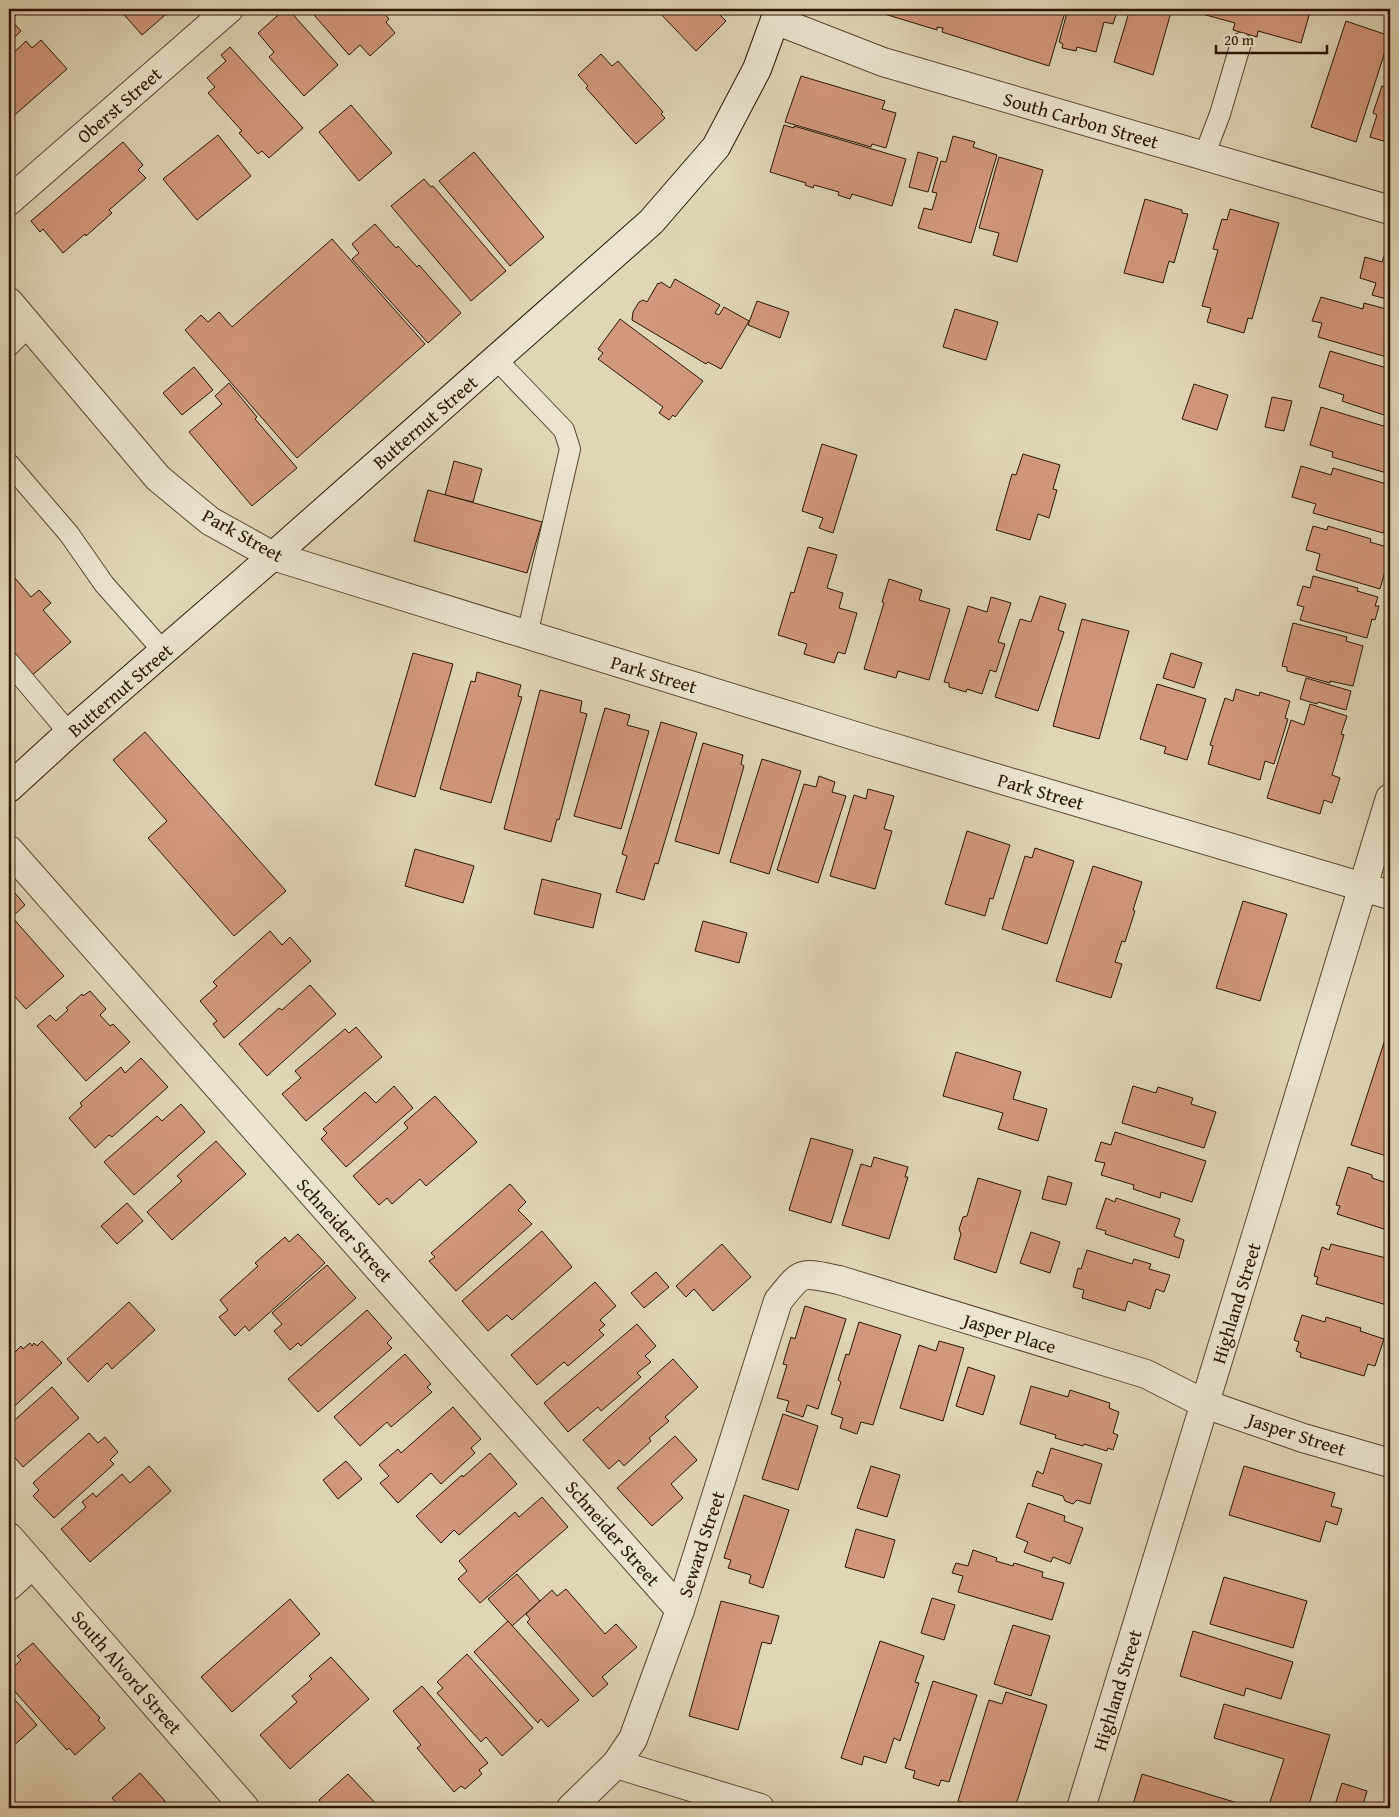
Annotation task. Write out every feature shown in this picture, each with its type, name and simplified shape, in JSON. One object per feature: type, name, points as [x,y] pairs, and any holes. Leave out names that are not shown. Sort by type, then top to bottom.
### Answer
[{"type":"street","name":"Oberst Street","points":[[9,201],[229,9]]},
{"type":"street","name":"South Carbon Street","points":[[777,14],[884,62],[1390,210]]},
{"type":"street","name":"Butternut Street","points":[[9,788],[69,733],[274,556],[651,222],[716,147],[757,69],[777,14]]},
{"type":"street","name":"Park Street","points":[[9,302],[158,478],[210,521],[274,556],[878,743],[1390,894]]},
{"type":"street","name":"Highland Street","points":[[1081,1808],[1390,798]]},
{"type":"street","name":"Schneider Street","points":[[9,850],[680,1610]]},
{"type":"street","name":"Seward Street","points":[[571,1808],[616,1764],[633,1738],[680,1610],[778,1301],[798,1277],[810,1274]]},
{"type":"street","name":"Jasper Place","points":[[810,1274],[838,1280],[1146,1374],[1205,1404]]},
{"type":"street","name":"Jasper Street","points":[[1205,1404],[1303,1438],[1390,1463]]},
{"type":"street","name":"South Alvord Street","points":[[9,1537],[245,1808]]},
{"type":"street","points":[[9,1586],[33,1564]]},
{"type":"street","points":[[616,1764],[760,1808]]},
{"type":"lane","points":[[1204,156],[1220,114],[1241,43]]},
{"type":"lane","points":[[9,346],[29,326]]},
{"type":"lane","points":[[496,359],[564,430],[570,449],[527,635]]},
{"type":"lane","points":[[9,464],[69,534],[104,584],[164,652]]},
{"type":"lane","points":[[9,662],[69,733]]},
{"type":"building","points":[[9,9],[16,9],[19,12],[11,20],[21,31],[9,43]]},
{"type":"building","points":[[119,9],[172,9],[142,35]]},
{"type":"building","points":[[285,9],[288,9],[338,65],[304,96],[269,57],[274,52],[258,33]]},
{"type":"building","points":[[321,9],[380,9],[389,19],[386,22],[395,33],[370,56],[360,45],[349,55],[314,15]]},
{"type":"building","points":[[410,9],[423,9],[416,15]]},
{"type":"building","points":[[656,9],[714,9],[726,21],[696,51]]},
{"type":"building","points":[[868,9],[1066,9],[1049,66],[942,32],[943,28],[937,27],[937,30]]},
{"type":"building","points":[[1068,9],[1118,9],[1113,24],[1104,22],[1096,52],[1077,47],[1076,51],[1062,48],[1063,44],[1059,42]]},
{"type":"building","points":[[1130,9],[1172,9],[1153,75],[1114,62]]},
{"type":"building","points":[[1184,9],[1311,9],[1301,43],[1258,31],[1257,37],[1233,30],[1235,23]]},
{"type":"building","points":[[1346,21],[1390,36],[1356,142],[1311,127]]},
{"type":"building","points":[[41,40],[67,69],[9,120],[9,57],[26,41],[32,48]]},
{"type":"building","points":[[230,47],[303,128],[269,158],[262,151],[258,154],[239,133],[242,131],[208,93],[215,87],[207,78],[226,61],[221,55]]},
{"type":"building","points":[[601,54],[612,66],[618,61],[663,112],[661,114],[665,118],[636,144],[586,88],[588,86],[578,75]]},
{"type":"building","points":[[1390,70],[1390,143],[1370,137],[1377,115],[1373,113],[1382,86],[1385,87]]},
{"type":"building","points":[[801,76],[885,101],[882,109],[896,113],[886,148],[872,144],[871,147],[785,122]]},
{"type":"building","points":[[351,105],[392,153],[359,181],[319,132]]},
{"type":"building","points":[[784,125],[794,128],[794,126],[906,159],[892,206],[852,194],[850,199],[838,195],[839,192],[814,185],[813,188],[805,185],[806,183],[770,172]]},
{"type":"building","points":[[218,135],[251,176],[197,220],[163,179]]},
{"type":"building","points":[[953,136],[975,142],[973,147],[997,155],[971,243],[918,228],[924,208],[932,210],[937,193],[932,192],[941,161],[946,162]]},
{"type":"building","points":[[123,142],[143,165],[138,170],[146,178],[109,210],[112,213],[63,253],[43,229],[40,232],[31,221]]},
{"type":"building","points":[[474,152],[544,237],[510,266],[439,181]]},
{"type":"building","points":[[918,152],[938,158],[928,192],[909,187]]},
{"type":"building","points":[[999,157],[1043,170],[1017,262],[993,255],[999,233],[979,228]]},
{"type":"building","points":[[424,179],[431,187],[433,186],[506,271],[471,301],[391,206]]},
{"type":"building","points":[[1145,199],[1182,210],[1182,213],[1188,214],[1174,263],[1169,261],[1163,283],[1124,273]]},
{"type":"building","points":[[1230,209],[1279,223],[1252,319],[1248,318],[1244,333],[1207,322],[1211,308],[1202,306],[1218,250],[1213,249],[1222,219],[1227,220]]},
{"type":"building","points":[[375,224],[396,248],[398,246],[417,267],[419,265],[461,313],[428,343],[352,259],[359,253],[352,244]]},
{"type":"building","points":[[332,239],[425,344],[297,458],[185,330],[201,315],[208,322],[219,312],[232,327]]},
{"type":"building","points":[[1384,256],[1390,257],[1390,300],[1372,295],[1376,283],[1360,278],[1365,257],[1382,262]]},
{"type":"building","points":[[675,279],[720,305],[715,313],[719,315],[724,307],[749,321],[721,369],[708,362],[706,364],[632,320],[633,312],[639,302],[643,300],[647,302],[658,283],[661,282],[670,288]]},
{"type":"building","points":[[1321,297],[1363,309],[1364,303],[1390,310],[1390,358],[1318,337],[1322,323],[1312,321]]},
{"type":"building","points":[[757,301],[789,312],[780,338],[748,325]]},
{"type":"building","points":[[955,309],[998,322],[986,360],[943,347]]},
{"type":"building","points":[[620,319],[703,381],[675,417],[673,415],[669,420],[659,413],[663,407],[598,359],[603,353],[598,349]]},
{"type":"building","points":[[1330,351],[1390,369],[1390,417],[1342,401],[1344,395],[1319,387]]},
{"type":"building","points":[[194,367],[213,390],[182,415],[163,393]]},
{"type":"building","points":[[229,383],[257,417],[255,419],[297,468],[252,506],[189,432],[222,404],[215,396]]},
{"type":"building","points":[[1194,384],[1228,395],[1217,430],[1182,419]]},
{"type":"building","points":[[1272,397],[1292,401],[1284,431],[1265,427]]},
{"type":"building","points":[[1321,407],[1390,428],[1390,474],[1332,457],[1333,452],[1310,445]]},
{"type":"building","points":[[822,444],[857,455],[833,533],[819,528],[823,518],[802,511]]},
{"type":"building","points":[[1023,454],[1060,465],[1053,489],[1057,490],[1049,518],[1038,514],[1030,540],[996,530],[1012,474],[1016,475]]},
{"type":"building","points":[[454,461],[482,469],[473,502],[445,495]]},
{"type":"building","points":[[1301,466],[1331,475],[1333,468],[1390,485],[1390,526],[1386,525],[1383,533],[1313,513],[1316,504],[1292,497]]},
{"type":"building","points":[[428,490],[542,522],[527,573],[414,541]]},
{"type":"building","points":[[1313,526],[1327,530],[1328,526],[1371,539],[1370,542],[1390,548],[1380,589],[1316,570],[1320,554],[1306,550]]},
{"type":"building","points":[[808,547],[837,555],[827,588],[843,593],[839,608],[857,613],[845,654],[838,652],[834,663],[804,654],[807,644],[778,635],[791,592],[794,593]]},
{"type":"building","points":[[9,571],[31,597],[39,590],[51,603],[43,610],[71,642],[30,677],[9,652]]},
{"type":"building","points":[[1313,576],[1358,588],[1357,591],[1378,597],[1375,606],[1379,606],[1375,620],[1372,619],[1367,638],[1300,620],[1304,607],[1297,605],[1303,586],[1310,588]]},
{"type":"building","points":[[889,579],[922,590],[919,600],[950,609],[929,680],[898,671],[896,678],[864,669],[884,603],[882,602]]},
{"type":"building","points":[[1040,596],[1066,604],[1058,630],[1064,632],[1038,711],[995,697],[1020,619],[1031,622]]},
{"type":"building","points":[[991,597],[1011,603],[998,642],[1005,644],[996,672],[990,670],[982,694],[967,689],[966,692],[949,687],[949,683],[944,682],[968,606],[987,612]]},
{"type":"building","points":[[1082,619],[1129,631],[1099,739],[1053,726]]},
{"type":"building","points":[[1293,623],[1347,637],[1346,641],[1363,646],[1353,686],[1330,681],[1330,683],[1287,671],[1287,667],[1282,666]]},
{"type":"building","points":[[413,653],[453,664],[415,797],[375,785]]},
{"type":"building","points":[[1171,653],[1202,663],[1194,688],[1163,678]]},
{"type":"building","points":[[477,672],[521,685],[518,696],[522,697],[491,803],[440,789],[471,681],[475,682]]},
{"type":"building","points":[[1306,678],[1351,691],[1346,710],[1300,699]]},
{"type":"building","points":[[1157,684],[1206,699],[1187,760],[1164,753],[1166,747],[1140,739]]},
{"type":"building","points":[[1236,689],[1259,696],[1260,692],[1290,701],[1285,718],[1288,719],[1274,764],[1265,761],[1260,780],[1208,764],[1213,746],[1210,745],[1225,698],[1233,701]]},
{"type":"building","points":[[540,690],[582,701],[580,712],[587,714],[559,820],[557,819],[551,842],[504,829]]},
{"type":"building","points":[[1310,704],[1347,716],[1341,734],[1344,735],[1332,775],[1340,778],[1332,803],[1324,800],[1320,814],[1267,798],[1291,720],[1304,725]]},
{"type":"building","points":[[605,708],[630,715],[627,725],[649,731],[621,829],[574,816]]},
{"type":"building","points":[[661,722],[697,733],[658,864],[655,863],[644,900],[616,892],[627,856],[622,854]]},
{"type":"building","points":[[145,732],[286,891],[234,936],[148,838],[167,821],[113,760]]},
{"type":"building","points":[[703,743],[743,755],[741,764],[744,766],[719,854],[675,841]]},
{"type":"building","points":[[762,759],[801,771],[769,874],[730,862]]},
{"type":"building","points":[[819,776],[835,782],[832,792],[846,796],[818,883],[777,870],[804,784],[816,787]]},
{"type":"building","points":[[868,789],[894,796],[884,829],[892,831],[875,889],[830,876],[854,795],[866,799]]},
{"type":"building","points":[[967,831],[1010,845],[993,899],[990,898],[985,916],[945,904]]},
{"type":"building","points":[[1035,848],[1074,861],[1047,944],[1002,929],[1025,856],[1032,858]]},
{"type":"building","points":[[415,849],[474,866],[463,903],[405,886]]},
{"type":"building","points":[[1093,866],[1142,882],[1125,942],[1122,941],[1115,962],[1122,964],[1111,998],[1056,981]]},
{"type":"building","points":[[542,879],[601,894],[593,928],[534,914]]},
{"type":"building","points":[[9,886],[25,905],[12,917],[64,976],[26,1009],[9,990]]},
{"type":"building","points":[[1243,901],[1287,914],[1260,1001],[1216,988]]},
{"type":"building","points":[[703,921],[747,933],[739,963],[695,951]]},
{"type":"building","points":[[270,931],[282,945],[290,937],[311,961],[224,1038],[213,1024],[217,1021],[200,1001],[217,986],[213,982]]},
{"type":"building","points":[[310,985],[336,1014],[267,1076],[239,1044],[279,1008],[282,1010]]},
{"type":"building","points":[[90,991],[106,1009],[100,1015],[110,1026],[113,1024],[130,1042],[86,1081],[37,1026],[50,1015],[56,1021],[68,1010],[66,1008],[82,994],[83,996]]},
{"type":"building","points":[[1390,1024],[1390,1157],[1351,1145]]},
{"type":"building","points":[[356,1027],[382,1057],[306,1121],[282,1094],[301,1078],[295,1071],[345,1029],[349,1033]]},
{"type":"building","points":[[956,1052],[1021,1072],[1013,1099],[1047,1109],[1038,1141],[998,1129],[1003,1113],[943,1096]]},
{"type":"building","points":[[141,1058],[168,1087],[112,1137],[109,1135],[95,1148],[69,1118],[82,1106],[80,1103],[121,1067],[125,1073]]},
{"type":"building","points":[[394,1086],[413,1108],[346,1167],[321,1139],[327,1133],[323,1129],[365,1092],[376,1103]]},
{"type":"building","points":[[1133,1086],[1156,1093],[1158,1087],[1193,1098],[1191,1104],[1216,1112],[1204,1148],[1122,1123]]},
{"type":"building","points":[[435,1096],[477,1142],[426,1186],[420,1179],[392,1204],[387,1198],[379,1205],[353,1176],[408,1128],[404,1123]]},
{"type":"building","points":[[181,1104],[205,1132],[134,1195],[104,1162],[157,1116],[162,1121]]},
{"type":"building","points":[[1115,1132],[1206,1161],[1192,1202],[1161,1192],[1160,1198],[1133,1189],[1134,1185],[1101,1175],[1105,1163],[1095,1161],[1101,1142],[1111,1145]]},
{"type":"building","points":[[811,1138],[853,1150],[831,1223],[789,1210]]},
{"type":"building","points":[[216,1141],[246,1174],[172,1240],[147,1212],[182,1181],[177,1176]]},
{"type":"building","points":[[874,1157],[908,1167],[905,1177],[908,1177],[889,1239],[842,1225],[861,1164],[871,1167]]},
{"type":"building","points":[[1348,1167],[1372,1175],[1372,1178],[1390,1184],[1390,1231],[1337,1214],[1340,1206],[1336,1205]]},
{"type":"building","points":[[1048,1176],[1072,1183],[1066,1205],[1042,1199]]},
{"type":"building","points":[[978,1178],[1021,1191],[996,1273],[954,1259],[961,1234],[959,1229],[963,1217],[967,1216]]},
{"type":"building","points":[[510,1184],[526,1202],[518,1210],[532,1224],[456,1291],[429,1261],[435,1257],[431,1253]]},
{"type":"building","points":[[1106,1198],[1115,1202],[1116,1198],[1180,1219],[1174,1236],[1184,1240],[1179,1258],[1105,1234],[1106,1231],[1096,1228]]},
{"type":"building","points":[[127,1203],[143,1221],[117,1244],[101,1226]]},
{"type":"building","points":[[542,1231],[572,1267],[512,1320],[507,1315],[488,1331],[462,1301]]},
{"type":"building","points":[[1031,1232],[1060,1242],[1050,1273],[1020,1263]]},
{"type":"building","points":[[298,1234],[325,1263],[249,1331],[245,1326],[235,1336],[219,1317],[228,1310],[220,1300],[258,1266],[255,1263],[285,1237],[289,1242]]},
{"type":"building","points":[[722,1244],[751,1277],[713,1311],[694,1289],[686,1297],[676,1286]]},
{"type":"building","points":[[1331,1244],[1390,1259],[1390,1306],[1316,1284],[1318,1277],[1314,1276],[1322,1247],[1329,1250]]},
{"type":"building","points":[[1087,1250],[1132,1264],[1134,1259],[1151,1264],[1149,1269],[1170,1275],[1164,1292],[1156,1289],[1150,1309],[1128,1301],[1125,1311],[1082,1298],[1084,1290],[1073,1287],[1078,1268],[1081,1269]]},
{"type":"building","points":[[327,1265],[356,1298],[301,1346],[298,1343],[290,1350],[274,1331],[282,1324],[272,1313]]},
{"type":"building","points":[[656,1272],[669,1287],[644,1308],[631,1293]]},
{"type":"building","points":[[595,1282],[616,1306],[600,1320],[605,1325],[599,1330],[604,1335],[568,1366],[564,1362],[537,1385],[511,1355]]},
{"type":"building","points":[[129,1302],[155,1330],[112,1369],[107,1363],[88,1382],[67,1359]]},
{"type":"building","points":[[805,1306],[846,1319],[818,1409],[807,1405],[803,1417],[786,1411],[789,1401],[777,1398],[787,1365],[783,1364],[791,1337],[795,1339]]},
{"type":"building","points":[[367,1310],[392,1338],[387,1343],[392,1348],[318,1412],[288,1379]]},
{"type":"building","points":[[1302,1315],[1325,1322],[1326,1317],[1361,1328],[1360,1331],[1384,1339],[1375,1366],[1368,1364],[1364,1376],[1300,1357],[1301,1353],[1296,1351],[1299,1342],[1294,1340]]},
{"type":"building","points":[[859,1322],[901,1335],[873,1425],[861,1422],[857,1434],[840,1428],[843,1418],[831,1414],[841,1382],[838,1380],[846,1354],[849,1355]]},
{"type":"building","points":[[637,1324],[656,1346],[645,1356],[651,1362],[637,1373],[641,1377],[601,1411],[598,1407],[568,1432],[544,1403]]},
{"type":"building","points":[[42,1341],[62,1363],[9,1411],[9,1358],[21,1346],[23,1349],[30,1343],[32,1346],[34,1343],[37,1346]]},
{"type":"building","points":[[939,1341],[964,1348],[943,1421],[900,1408],[919,1345],[936,1351]]},
{"type":"building","points":[[405,1354],[431,1384],[427,1387],[432,1392],[391,1427],[387,1422],[360,1446],[334,1417]]},
{"type":"building","points":[[673,1359],[698,1387],[665,1417],[669,1421],[649,1438],[651,1441],[624,1466],[619,1460],[609,1469],[583,1440]]},
{"type":"building","points":[[968,1367],[995,1376],[983,1415],[956,1406]]},
{"type":"building","points":[[1031,1386],[1068,1397],[1070,1390],[1110,1403],[1109,1408],[1119,1412],[1113,1433],[1118,1435],[1113,1450],[1108,1448],[1107,1451],[1084,1444],[1083,1446],[1055,1438],[1056,1435],[1020,1424]]},
{"type":"building","points":[[52,1387],[79,1418],[23,1467],[9,1451],[9,1425]]},
{"type":"building","points":[[453,1407],[481,1439],[471,1448],[475,1453],[441,1484],[431,1473],[398,1503],[380,1483],[389,1476],[379,1465],[398,1449],[401,1453]]},
{"type":"building","points":[[783,1414],[818,1426],[798,1490],[762,1479]]},
{"type":"building","points":[[89,1433],[98,1443],[105,1437],[118,1452],[110,1460],[114,1464],[54,1518],[33,1496],[39,1490],[33,1483]]},
{"type":"building","points":[[675,1436],[697,1460],[671,1484],[683,1498],[652,1526],[617,1488]]},
{"type":"building","points":[[1051,1448],[1102,1464],[1090,1504],[1077,1500],[1073,1504],[1065,1501],[1063,1496],[1032,1486],[1037,1471],[1043,1474]]},
{"type":"building","points":[[490,1453],[517,1484],[459,1535],[454,1530],[441,1543],[416,1516]]},
{"type":"building","points":[[346,1461],[362,1479],[338,1499],[323,1480]]},
{"type":"building","points":[[149,1466],[171,1491],[90,1562],[61,1529],[86,1507],[82,1502],[93,1493],[96,1497],[122,1474],[130,1483]]},
{"type":"building","points":[[871,1466],[900,1475],[887,1517],[857,1508]]},
{"type":"building","points":[[1244,1466],[1335,1493],[1331,1506],[1342,1509],[1337,1525],[1326,1521],[1320,1542],[1229,1515]]},
{"type":"building","points":[[744,1495],[789,1510],[763,1588],[749,1583],[751,1575],[728,1568],[731,1560],[724,1558]]},
{"type":"building","points":[[542,1497],[568,1527],[480,1603],[458,1579],[467,1571],[459,1561],[515,1512],[519,1517]]},
{"type":"building","points":[[1028,1503],[1065,1516],[1064,1521],[1083,1528],[1070,1564],[1053,1557],[1051,1562],[1024,1552],[1028,1542],[1016,1537]]},
{"type":"building","points":[[856,1529],[895,1540],[884,1578],[845,1567]]},
{"type":"building","points":[[973,1550],[997,1558],[996,1561],[1013,1566],[1014,1563],[1043,1572],[1042,1577],[1064,1583],[1052,1620],[958,1592],[963,1576],[952,1573],[956,1563],[968,1566]]},
{"type":"building","points":[[517,1574],[540,1601],[512,1626],[488,1599]]},
{"type":"building","points":[[1224,1577],[1307,1601],[1293,1648],[1210,1624]]},
{"type":"building","points":[[566,1589],[605,1634],[616,1624],[637,1647],[602,1677],[608,1684],[593,1697],[527,1622],[530,1619],[526,1614],[552,1590],[557,1596]]},
{"type":"building","points":[[932,1598],[955,1605],[944,1640],[921,1633]]},
{"type":"building","points":[[290,1599],[320,1634],[232,1712],[201,1677]]},
{"type":"building","points":[[721,1601],[779,1616],[771,1644],[762,1642],[738,1730],[689,1716]]},
{"type":"building","points":[[508,1621],[579,1700],[548,1727],[541,1719],[538,1723],[474,1652]]},
{"type":"building","points":[[1013,1625],[1050,1636],[1031,1696],[994,1684]]},
{"type":"building","points":[[1193,1631],[1293,1662],[1281,1699],[1246,1688],[1244,1696],[1180,1676]]},
{"type":"building","points":[[880,1641],[924,1656],[915,1682],[919,1683],[900,1741],[894,1738],[886,1763],[864,1756],[862,1765],[841,1758]]},
{"type":"building","points":[[33,1643],[100,1718],[98,1720],[105,1728],[75,1755],[69,1748],[67,1750],[9,1685],[9,1671],[21,1660],[17,1656]]},
{"type":"building","points":[[467,1654],[533,1728],[502,1756],[486,1737],[481,1742],[437,1693],[443,1688],[437,1682]]},
{"type":"building","points":[[331,1657],[369,1699],[290,1769],[260,1735],[297,1702],[292,1696],[312,1679],[309,1676]]},
{"type":"building","points":[[933,1681],[977,1695],[949,1782],[941,1780],[939,1786],[913,1778],[915,1771],[905,1768]]},
{"type":"building","points":[[422,1686],[488,1763],[479,1770],[482,1774],[465,1789],[461,1786],[454,1792],[417,1748],[421,1745],[393,1711]]},
{"type":"building","points":[[1006,1692],[1047,1705],[1015,1808],[981,1808],[958,1801],[989,1700],[1002,1704]]},
{"type":"building","points":[[9,1693],[37,1725],[12,1747],[9,1743]]},
{"type":"building","points":[[1224,1704],[1330,1735],[1308,1808],[1268,1808],[1284,1759],[1214,1738]]},
{"type":"building","points":[[140,1773],[165,1801],[156,1808],[121,1808],[112,1798]]},
{"type":"building","points":[[348,1774],[380,1808],[320,1807],[323,1805],[319,1800]]},
{"type":"building","points":[[1142,1774],[1254,1808],[1132,1808]]},
{"type":"building","points":[[1342,1783],[1367,1791],[1362,1808],[1334,1808]]}]
